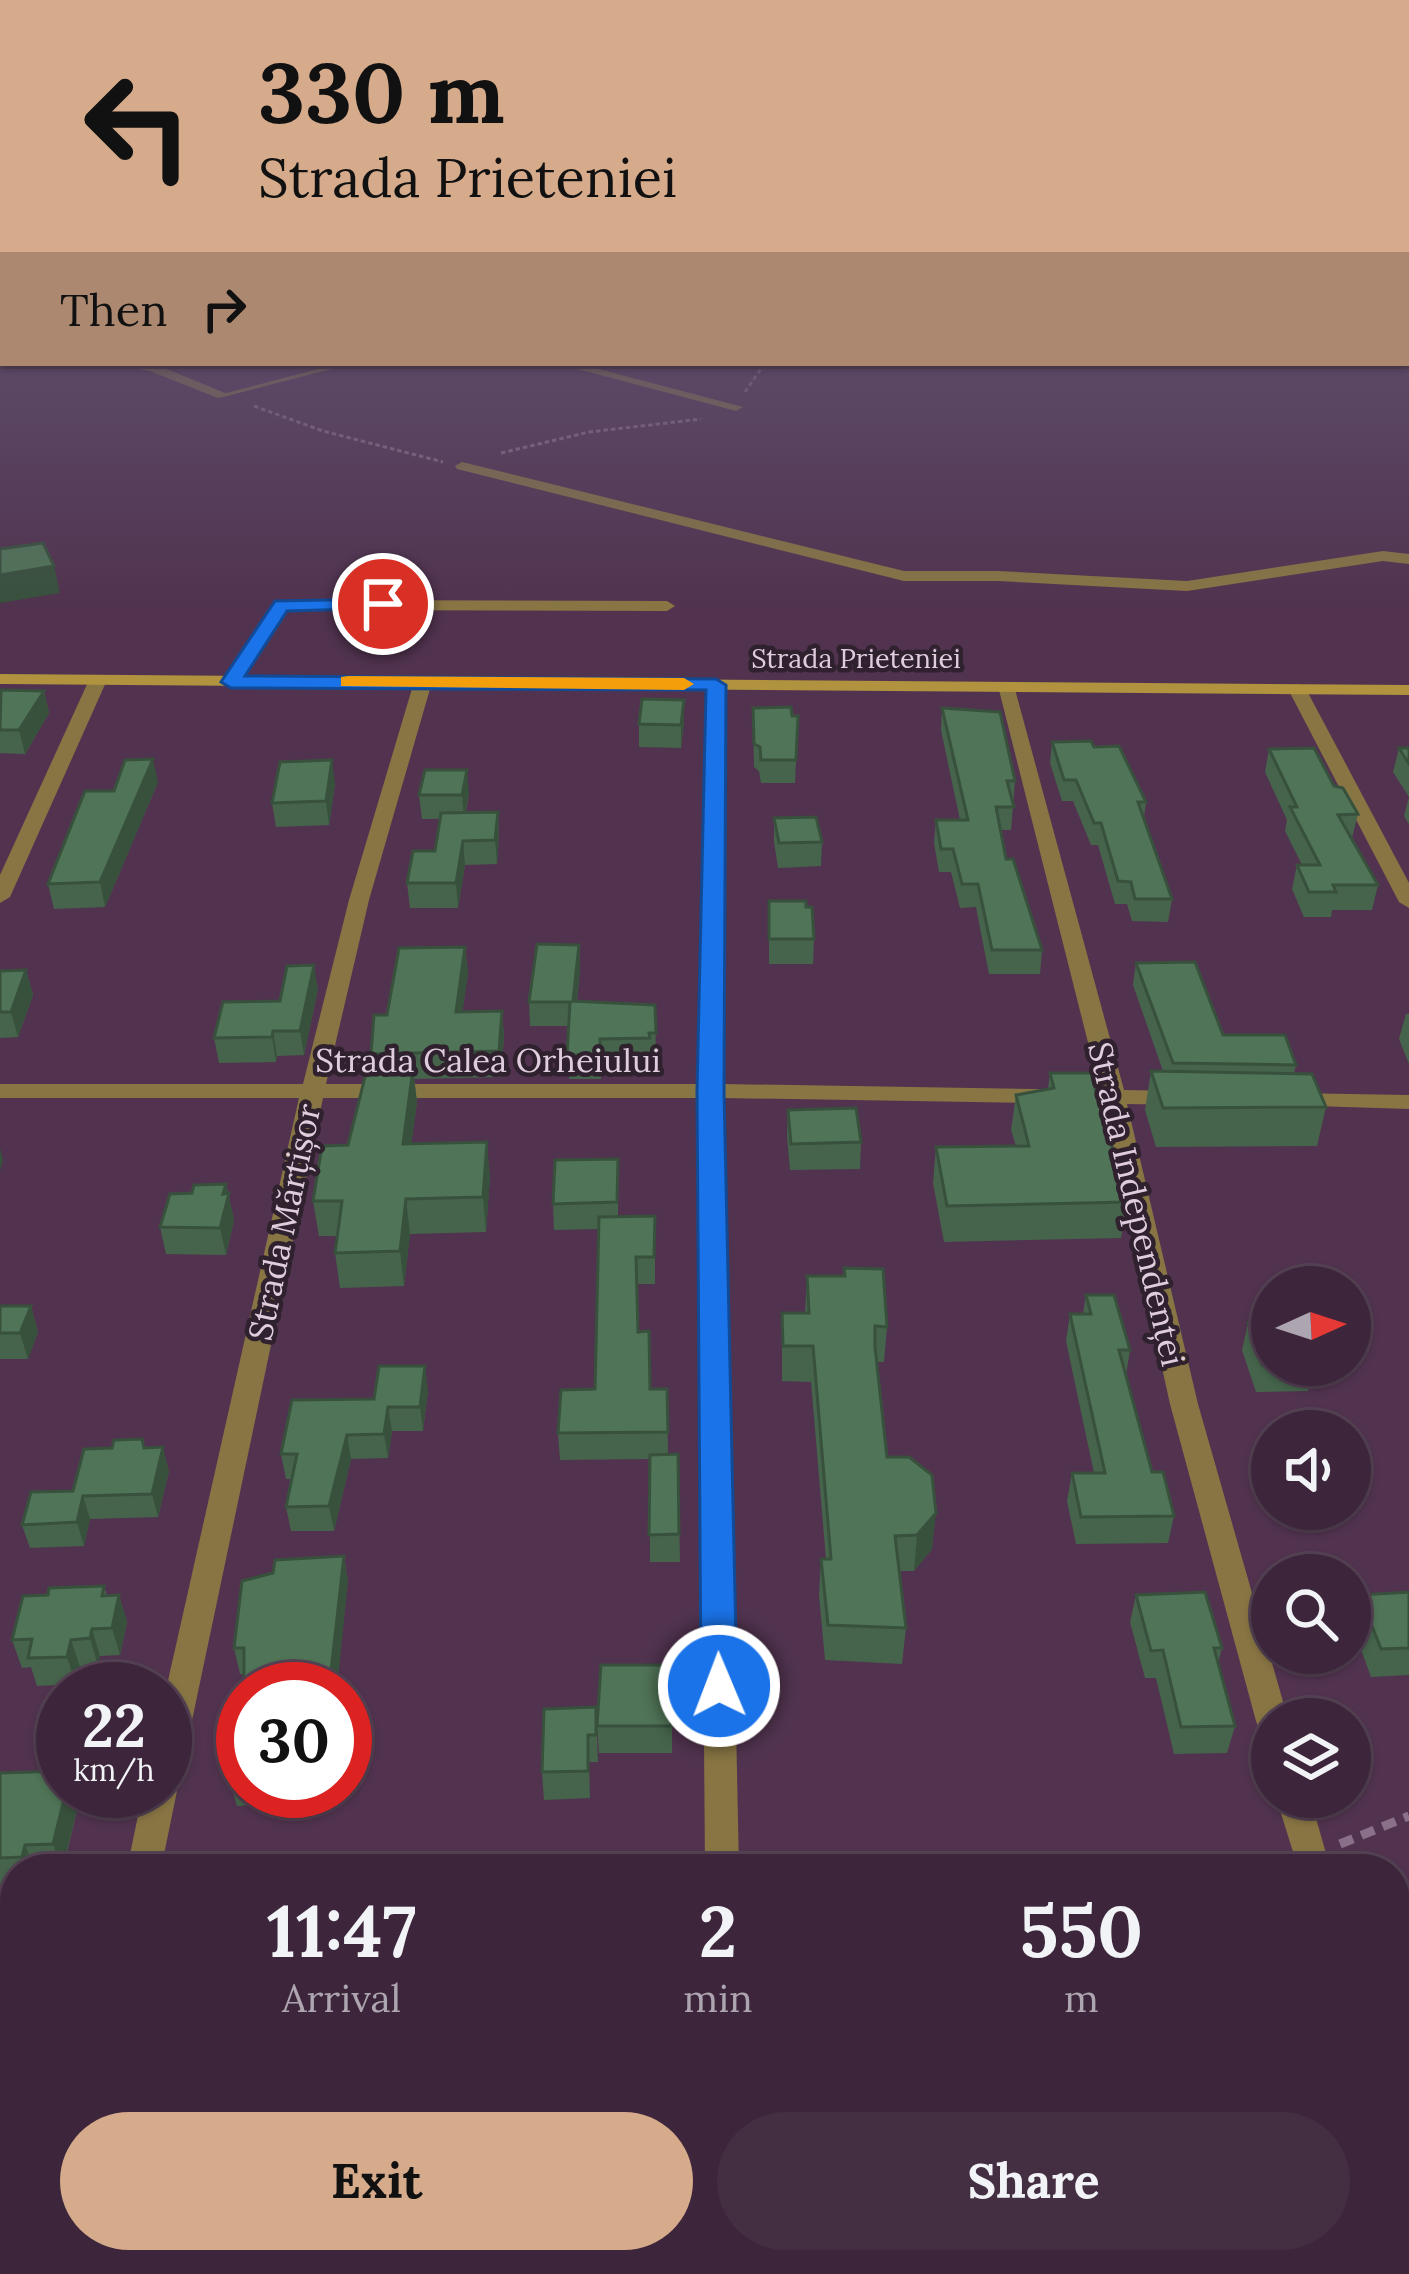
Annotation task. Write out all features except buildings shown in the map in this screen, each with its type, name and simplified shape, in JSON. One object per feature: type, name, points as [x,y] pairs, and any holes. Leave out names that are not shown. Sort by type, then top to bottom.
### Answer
[{"type":"street","points":[[218,393],[223,395]]},
{"type":"street","points":[[681,393],[736,407]]},
{"type":"street","points":[[463,466],[904,576],[998,575],[1187,586],[1383,556],[1409,559]]},
{"type":"street","points":[[231,682],[281,605],[667,606]]},
{"type":"street","name":"Strada Prieteniei","points":[[0,679],[1409,690]]},
{"type":"street","points":[[0,897],[98,680]]},
{"type":"street","name":"Strada Mărțișor","points":[[188,1662],[312,1094],[359,900],[423,682]]},
{"type":"street","points":[[716,685],[711,1091],[722,1854]]},
{"type":"street","name":"Strada Independenței","points":[[1007,686],[1114,1097],[1184,1404],[1266,1698]]},
{"type":"street","points":[[1297,689],[1409,902]]},
{"type":"street","name":"Strada Calea Orheiului","points":[[0,1091],[711,1091],[1205,1099]]},
{"type":"street","points":[[1273,1100],[1409,1102]]},
{"type":"street","points":[[147,1854],[154,1818]]},
{"type":"street","points":[[1299,1818],[1309,1854]]},
{"type":"lane","points":[[223,395],[231,393]]},
{"type":"path","points":[[223,395],[323,431],[463,466],[589,431],[718,416],[736,407],[745,393]]},
{"type":"path","points":[[1317,1854],[1409,1816]]},
{"type":"slow traffic","points":[[348,682],[684,684]]},
{"type":"route","points":[[383,604],[281,605],[231,682],[716,685],[711,1091],[719,1686]]}]
